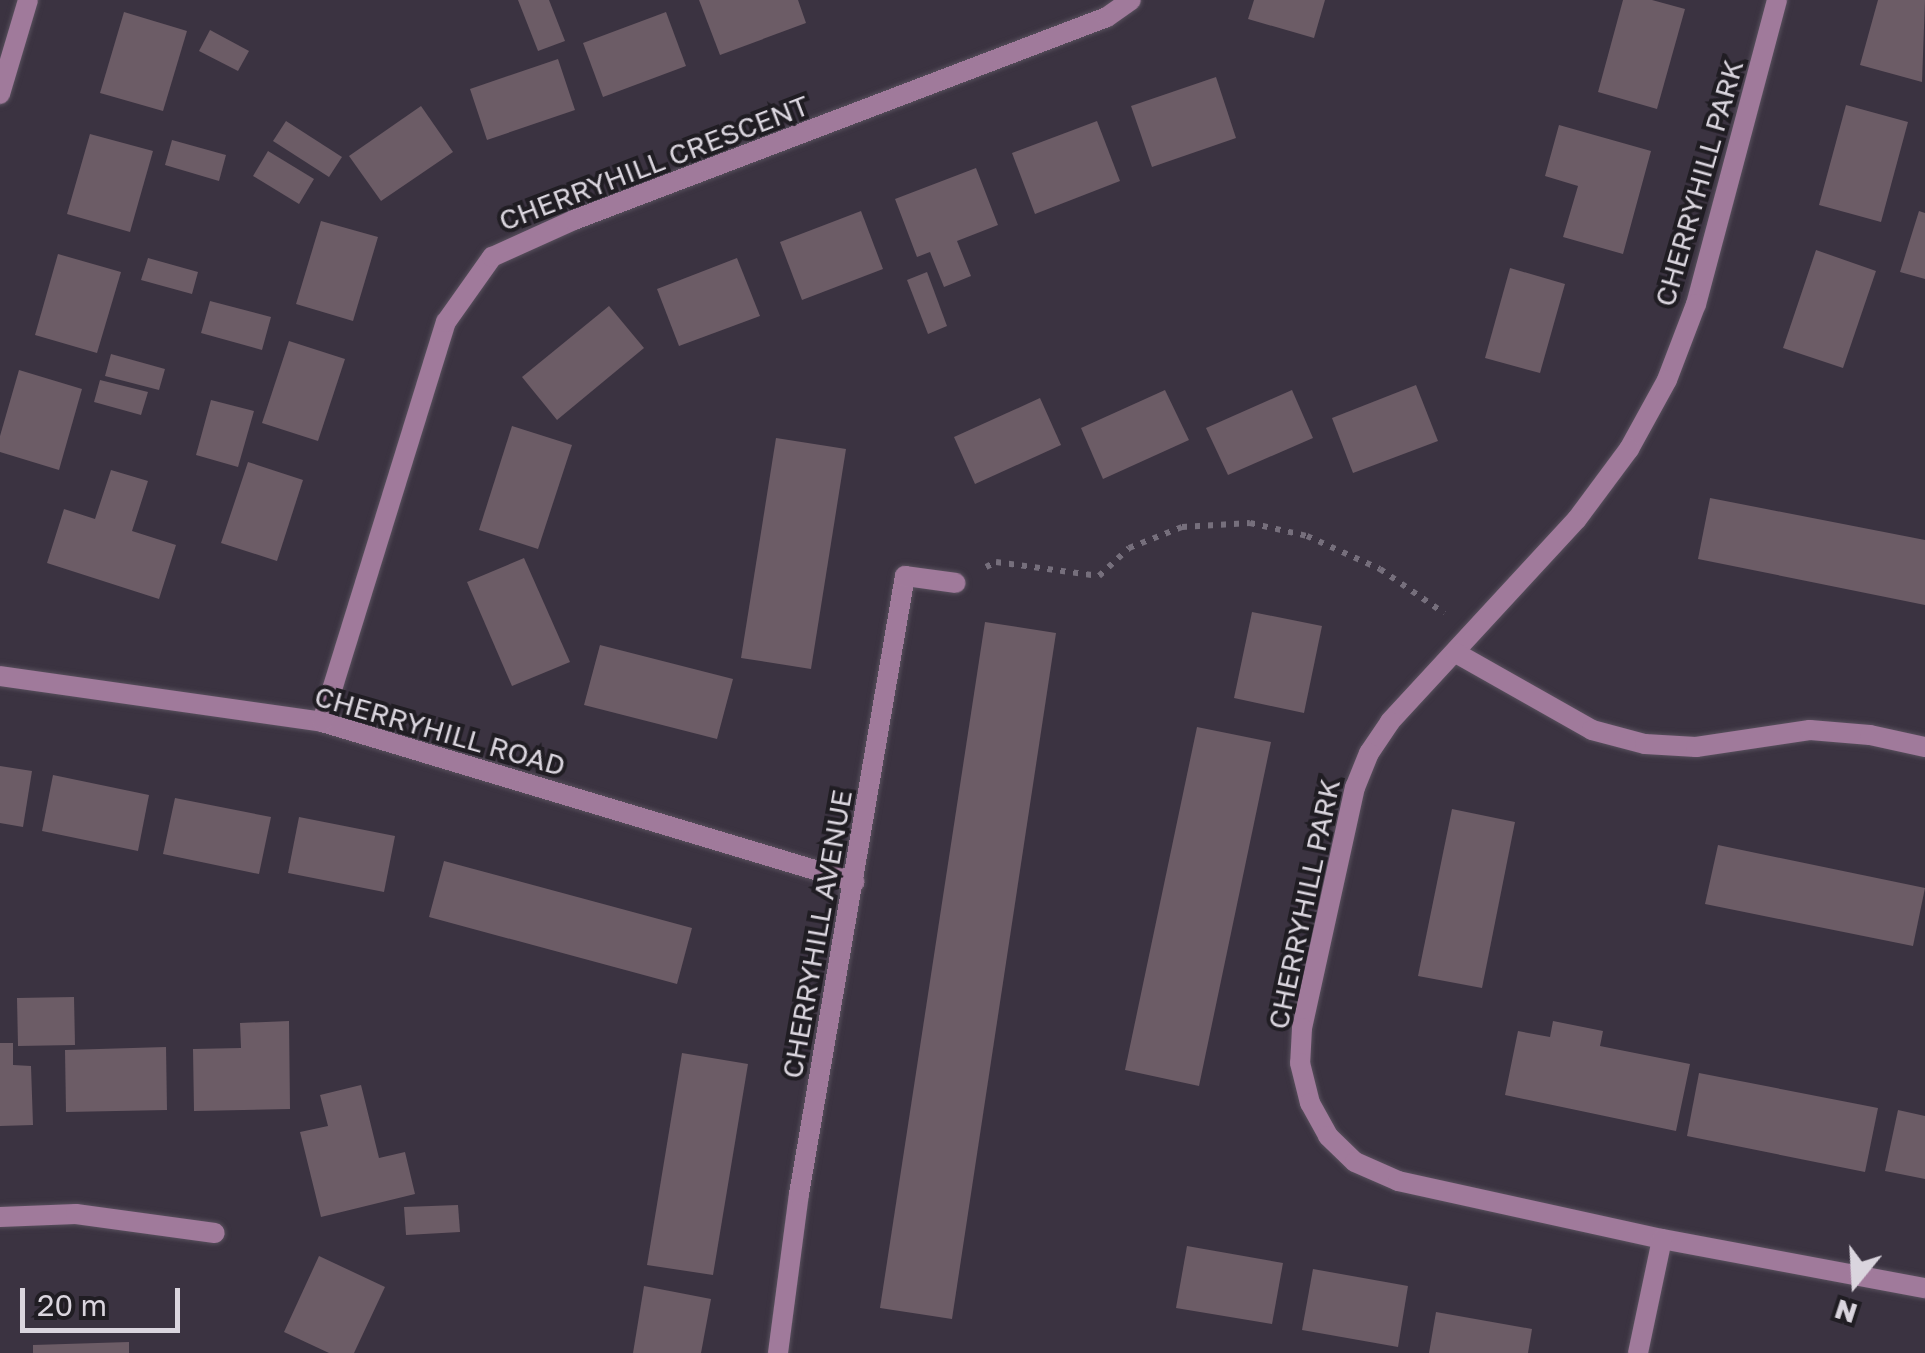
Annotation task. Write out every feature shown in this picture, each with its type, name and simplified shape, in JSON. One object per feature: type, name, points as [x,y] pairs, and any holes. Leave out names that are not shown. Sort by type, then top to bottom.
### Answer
[{"type":"street","points":[[0,94],[28,0]]},
{"type":"street","name":"CHERRYHILL CRESCENT","points":[[322,722],[446,322],[492,256],[574,220],[1106,17],[1131,0]]},
{"type":"street","name":"CHERRYHILL PARK","points":[[1778,0],[1702,286],[1667,380],[1628,449],[1577,519],[1390,722],[1369,753],[1355,787],[1302,1028],[1300,1062],[1310,1103],[1328,1136],[1355,1162],[1398,1181],[1662,1239],[1925,1288]]},
{"type":"street","name":"CHERRYHILL AVENUE","points":[[778,1353],[800,1194],[905,576],[956,583]]},
{"type":"street","points":[[1456,653],[1592,730],[1645,744],[1696,747],[1810,730],[1870,735],[1925,747]]},
{"type":"street","name":"CHERRYHILL ROAD","points":[[0,676],[322,722],[855,882]]},
{"type":"street","points":[[0,1217],[76,1214],[214,1233]]},
{"type":"street","points":[[1638,1353],[1662,1239]]},
{"type":"path","points":[[996,562],[1099,576],[1129,548],[1182,527],[1250,522],[1307,536],[1380,569],[1474,634]]},
{"type":"building","points":[[518,0],[549,0],[565,41],[538,51]]},
{"type":"building","points":[[699,0],[798,0],[806,23],[720,55]]},
{"type":"building","points":[[1254,0],[1325,0],[1314,38],[1248,19]]},
{"type":"building","points":[[1623,0],[1652,0],[1685,9],[1657,109],[1598,92]]},
{"type":"building","points":[[1878,0],[1925,0],[1922,82],[1860,65]]},
{"type":"building","points":[[124,12],[187,31],[163,111],[100,93]]},
{"type":"building","points":[[666,12],[686,66],[603,97],[583,43]]},
{"type":"building","points":[[210,30],[249,51],[238,71],[199,51]]},
{"type":"building","points":[[558,59],[575,110],[487,140],[470,89]]},
{"type":"building","points":[[1216,77],[1236,138],[1152,167],[1131,106]]},
{"type":"building","points":[[1846,105],[1908,122],[1881,222],[1819,205]]},
{"type":"building","points":[[421,106],[453,152],[381,201],[349,156]]},
{"type":"building","points":[[286,121],[342,157],[329,177],[273,141]]},
{"type":"building","points":[[1097,121],[1120,181],[1035,214],[1012,153]]},
{"type":"building","points":[[1559,125],[1651,151],[1623,254],[1563,237],[1578,186],[1545,176]]},
{"type":"building","points":[[90,134],[153,151],[130,232],[67,214]]},
{"type":"building","points":[[172,140],[226,155],[219,181],[165,165]]},
{"type":"building","points":[[268,151],[314,179],[299,204],[253,176]]},
{"type":"building","points":[[976,168],[998,225],[957,241],[971,276],[944,287],[930,252],[917,257],[895,199]]},
{"type":"building","points":[[861,211],[883,269],[802,300],[780,242]]},
{"type":"building","points":[[1919,211],[1925,213],[1925,279],[1900,272]]},
{"type":"building","points":[[321,221],[378,237],[353,321],[296,304]]},
{"type":"building","points":[[1816,250],[1876,271],[1843,368],[1783,348]]},
{"type":"building","points":[[58,254],[121,272],[97,353],[35,335]]},
{"type":"building","points":[[148,258],[198,272],[192,294],[141,280]]},
{"type":"building","points":[[737,258],[760,316],[679,346],[657,289]]},
{"type":"building","points":[[1510,268],[1565,284],[1540,373],[1485,358]]},
{"type":"building","points":[[927,272],[947,326],[928,334],[907,280]]},
{"type":"building","points":[[210,301],[271,317],[262,350],[201,333]]},
{"type":"building","points":[[609,306],[644,348],[557,420],[522,377]]},
{"type":"building","points":[[289,341],[345,359],[318,441],[262,423]]},
{"type":"building","points":[[111,354],[165,369],[159,390],[105,376]]},
{"type":"building","points":[[19,370],[82,389],[59,470],[0,452],[0,436]]},
{"type":"building","points":[[100,380],[148,392],[141,415],[94,402]]},
{"type":"building","points":[[1416,385],[1438,441],[1353,473],[1332,418]]},
{"type":"building","points":[[1165,390],[1189,440],[1103,479],[1081,428]]},
{"type":"building","points":[[1292,390],[1313,438],[1228,475],[1206,428]]},
{"type":"building","points":[[1040,398],[1061,445],[975,484],[954,437]]},
{"type":"building","points":[[211,400],[254,411],[238,467],[196,455]]},
{"type":"building","points":[[512,426],[572,445],[538,549],[479,530]]},
{"type":"building","points":[[776,438],[846,449],[811,669],[741,658]]},
{"type":"building","points":[[248,462],[303,480],[277,561],[221,543]]},
{"type":"building","points":[[111,470],[148,481],[132,531],[176,545],[159,599],[47,563],[64,509],[95,519]]},
{"type":"building","points":[[1710,498],[1925,540],[1925,605],[1698,559]]},
{"type":"building","points":[[524,558],[570,662],[512,686],[467,582]]},
{"type":"building","points":[[1252,612],[1322,626],[1304,713],[1234,698]]},
{"type":"building","points":[[985,622],[1056,633],[952,1319],[880,1308]]},
{"type":"building","points":[[600,645],[733,679],[717,739],[584,705]]},
{"type":"building","points":[[1197,727],[1271,742],[1199,1086],[1125,1070]]},
{"type":"building","points":[[0,766],[32,771],[23,827],[0,823]]},
{"type":"building","points":[[53,775],[149,795],[138,851],[42,831]]},
{"type":"building","points":[[175,798],[271,817],[259,874],[163,854]]},
{"type":"building","points":[[1452,809],[1515,822],[1482,988],[1418,976]]},
{"type":"building","points":[[299,817],[395,836],[384,892],[288,873]]},
{"type":"building","points":[[1718,845],[1925,888],[1913,946],[1705,904]]},
{"type":"building","points":[[444,861],[692,928],[677,984],[429,917]]},
{"type":"building","points":[[74,997],[75,1045],[18,1046],[17,998]]},
{"type":"building","points":[[289,1021],[290,1109],[194,1111],[193,1049],[241,1048],[240,1023]]},
{"type":"building","points":[[1553,1021],[1603,1031],[1600,1046],[1690,1064],[1676,1131],[1505,1095],[1518,1031],[1550,1037]]},
{"type":"building","points":[[0,1043],[13,1043],[13,1065],[31,1066],[33,1125],[0,1126]]},
{"type":"building","points":[[166,1047],[167,1110],[66,1112],[65,1050]]},
{"type":"building","points":[[682,1053],[748,1064],[713,1275],[647,1265]]},
{"type":"building","points":[[1699,1073],[1878,1108],[1865,1172],[1687,1136]]},
{"type":"building","points":[[361,1085],[379,1158],[405,1152],[415,1194],[321,1217],[300,1132],[328,1126],[320,1095]]},
{"type":"building","points":[[1898,1110],[1925,1116],[1925,1179],[1885,1171]]},
{"type":"building","points":[[458,1205],[460,1232],[406,1235],[404,1207]]},
{"type":"building","points":[[1187,1246],[1283,1263],[1272,1324],[1176,1308]]},
{"type":"building","points":[[319,1256],[385,1287],[354,1353],[329,1353],[284,1332]]},
{"type":"building","points":[[1313,1269],[1408,1286],[1398,1347],[1302,1330]]},
{"type":"building","points":[[644,1286],[711,1299],[701,1353],[633,1353]]},
{"type":"building","points":[[1436,1312],[1532,1329],[1528,1353],[1429,1353]]},
{"type":"building","points":[[129,1342],[129,1353],[33,1353],[33,1345]]}]
